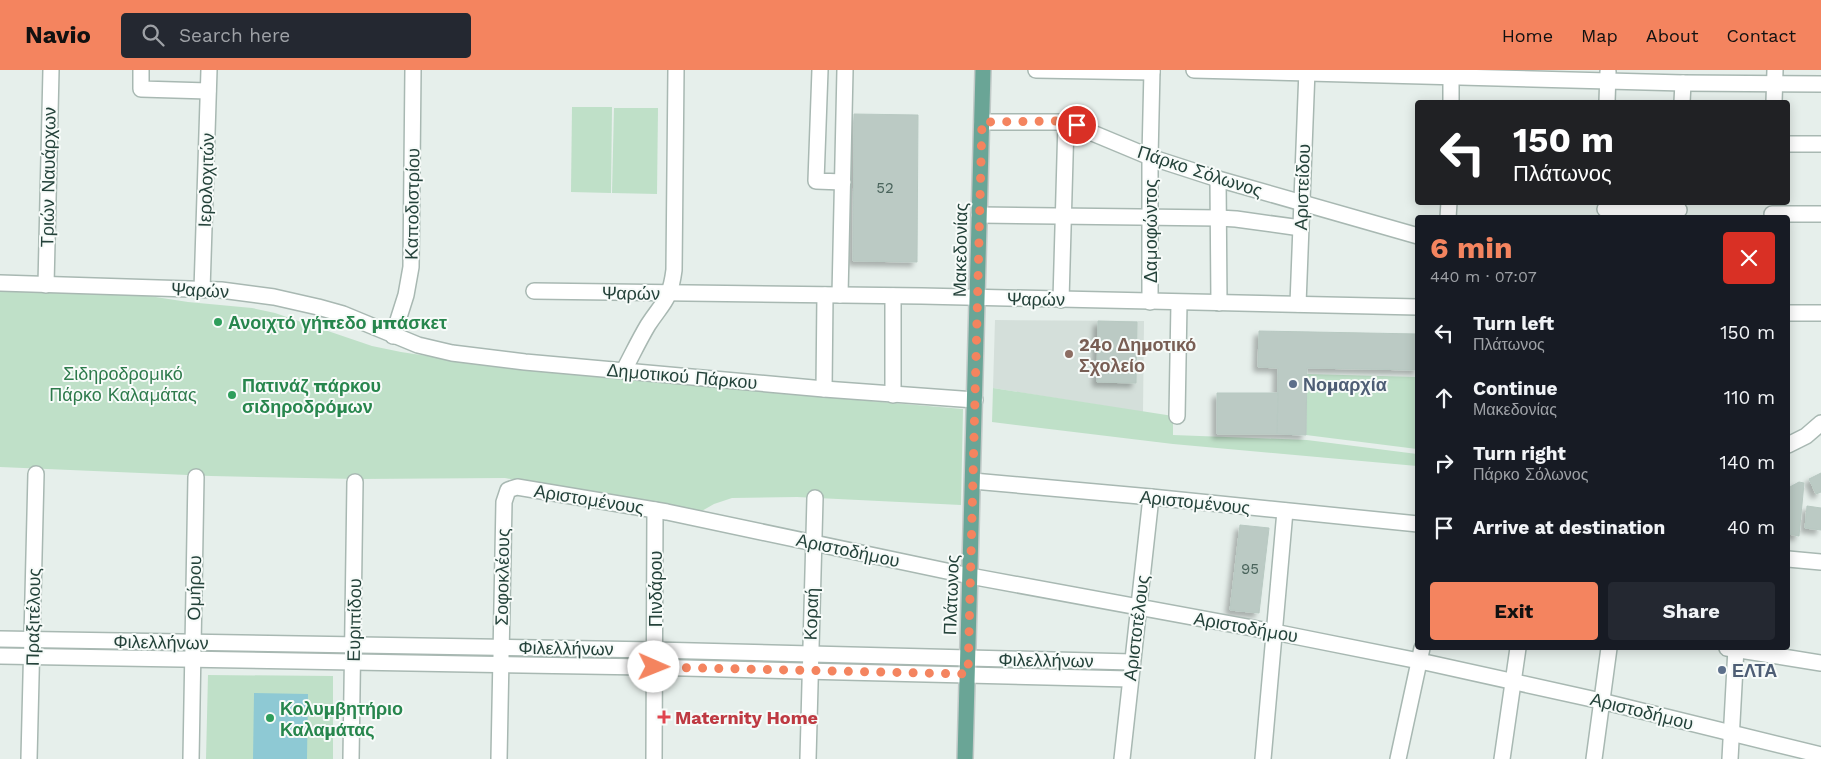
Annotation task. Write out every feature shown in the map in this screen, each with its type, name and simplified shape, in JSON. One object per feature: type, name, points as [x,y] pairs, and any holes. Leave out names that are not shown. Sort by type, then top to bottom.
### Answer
[{"type":"main road","name":"Μακεδονίας","points":[[974,431],[983,70]]},
{"type":"main road","name":"Πλάτωνος","points":[[966,759],[974,431]]},
{"type":"street","name":"Τριών Ναυάρχων","points":[[46,285],[50,70]]},
{"type":"street","points":[[141,70],[141,89],[208,90]]},
{"type":"street","name":"Ιερολοχιτών","points":[[202,290],[209,70]]},
{"type":"street","name":"Καποδιστρίου","points":[[393,336],[406,295],[411,261],[413,70]]},
{"type":"street","points":[[624,370],[645,330],[670,293],[674,270],[676,70]]},
{"type":"street","points":[[820,70],[816,181],[843,182]]},
{"type":"street","points":[[840,295],[845,70]]},
{"type":"street","points":[[1036,70],[1152,71]]},
{"type":"street","points":[[1194,70],[1608,75],[1682,83],[1775,77],[1821,84]]},
{"type":"street","name":"Δαμοφώντος","points":[[1150,302],[1152,71]]},
{"type":"street","name":"Αριστείδου","points":[[1298,304],[1307,72]]},
{"type":"street","points":[[1451,73],[1451,100]]},
{"type":"street","points":[[1607,100],[1608,75]]},
{"type":"street","points":[[1774,100],[1775,77]]},
{"type":"street","points":[[1682,83],[1682,100]]},
{"type":"street","name":"Πάρκο Σόλωνος","points":[[982,122],[1066,122],[1150,157],[1218,179],[1415,235]]},
{"type":"street","points":[[1061,300],[1066,122]]},
{"type":"street","points":[[1790,144],[1821,144]]},
{"type":"street","points":[[1218,179],[1219,303]]},
{"type":"street","points":[[1605,210],[1679,210]]},
{"type":"street","points":[[1772,211],[1821,214]]},
{"type":"street","points":[[980,215],[1219,218],[1301,228]]},
{"type":"street","name":"Ψαρών","points":[[0,284],[249,293],[292,300],[331,310],[393,336]]},
{"type":"street","name":"Ψαρών","points":[[534,291],[840,295],[1415,307]]},
{"type":"street","points":[[824,295],[824,389]]},
{"type":"street","points":[[893,296],[893,394]]},
{"type":"street","points":[[1177,416],[1179,303]]},
{"type":"street","points":[[1790,313],[1821,313]]},
{"type":"street","name":"Δημοτικού Πάρκου","points":[[393,336],[452,354],[824,389],[975,400]]},
{"type":"street","points":[[1790,444],[1806,436],[1821,423]]},
{"type":"street","name":"Πραξιτέλους","points":[[29,759],[36,474]]},
{"type":"street","name":"Ομήρου","points":[[191,759],[196,477]]},
{"type":"street","name":"Ευριπίδου","points":[[351,759],[356,482]]},
{"type":"street","name":"Αριστομένους","points":[[973,482],[1152,497],[1415,524]]},
{"type":"street","name":"Αριστομένους","points":[[511,488],[521,487],[661,511]]},
{"type":"street","name":"Σοφοκλέους","points":[[499,759],[504,502],[506,494],[511,488]]},
{"type":"street","name":"Αριστοτέλους","points":[[1122,759],[1152,497]]},
{"type":"street","name":"Κοραή","points":[[808,759],[815,498]]},
{"type":"street","name":"Αριστοδήμου","points":[[661,511],[970,576],[1139,608],[1274,632],[1421,654],[1513,682],[1601,701],[1821,755]]},
{"type":"street","name":"Πινδάρου","points":[[654,759],[654,650],[661,511]]},
{"type":"street","points":[[1263,759],[1285,511]]},
{"type":"street","points":[[1790,559],[1821,562]]},
{"type":"street","name":"Φιλελλήνων","points":[[0,639],[654,650],[1132,662]]},
{"type":"street","points":[[1502,759],[1518,650]]},
{"type":"street","points":[[1594,759],[1609,650]]},
{"type":"street","points":[[1730,759],[1733,650]]},
{"type":"street","points":[[1745,650],[1821,663]]},
{"type":"street","points":[[1398,759],[1421,654]]},
{"type":"street","name":"Φιλελλήνων","points":[[0,656],[353,661],[1130,678]]},
{"type":"shaded area","name":"24ο Δημοτικό Σχολείο","points":[[995,320],[1144,321],[1143,412],[993,388]]},
{"type":"green space","points":[[572,107],[612,107],[611,193],[571,192]]},
{"type":"green space","points":[[614,108],[658,108],[657,194],[612,193]]},
{"type":"green space","name":"Σιδηροδρομικό Πάρκο Καλαμάτας","points":[[0,291],[149,296],[252,308],[275,313],[372,346],[461,361],[963,409],[961,505],[797,497],[732,498],[714,504],[693,516],[505,478],[357,479],[211,476],[0,467]]},
{"type":"green space","points":[[1307,374],[1415,377],[1415,449],[1306,435]]},
{"type":"green space","points":[[993,388],[1173,416],[1173,435],[1307,440],[1415,454],[1415,466],[1173,444],[992,422]]},
{"type":"green space","name":"Κολυμβητήριο Καλαμάτας","points":[[208,675],[333,676],[333,759],[206,759]]},
{"type":"water","name":"Κολυμβητήριο Καλαμάτας","points":[[254,693],[308,694],[307,759],[253,759]]},
{"type":"building","points":[[854,114],[918,115],[917,262],[853,261]]},
{"type":"building","points":[[1098,321],[1137,322],[1136,383],[1097,382]]},
{"type":"building","name":"Νομαρχία","points":[[1259,331],[1415,334],[1415,370],[1307,368],[1306,435],[1277,434],[1278,368],[1258,367]]},
{"type":"building","points":[[1217,393],[1278,393],[1277,434],[1217,434]]},
{"type":"building","points":[[1821,473],[1821,492],[1816,494],[1809,479]]},
{"type":"building","points":[[1799,482],[1804,483],[1799,536],[1790,534],[1790,487]]},
{"type":"building","points":[[1807,506],[1821,508],[1821,530],[1805,528]]},
{"type":"building","points":[[1240,525],[1269,528],[1259,613],[1230,610]]},
{"type":"place","name":"Ανοιχτό γήπεδο μπάσκετ","points":[[218,322]]},
{"type":"place","name":"24ο Δημοτικό Σχολείο","points":[[1069,354]]},
{"type":"place","name":"Νομαρχία","points":[[1293,384]]},
{"type":"place","name":"Πατινάζ πάρκου σιδηροδρόμων","points":[[232,395]]},
{"type":"place","name":"ΕΛΤΑ","points":[[1722,670]]},
{"type":"place","name":"Maternity Home","points":[[664,717]]},
{"type":"place","name":"Κολυμβητήριο Καλαμάτας","points":[[270,718]]},
{"type":"route","points":[[654,667],[968,674],[982,122],[1058,121],[1077,125]]}]
